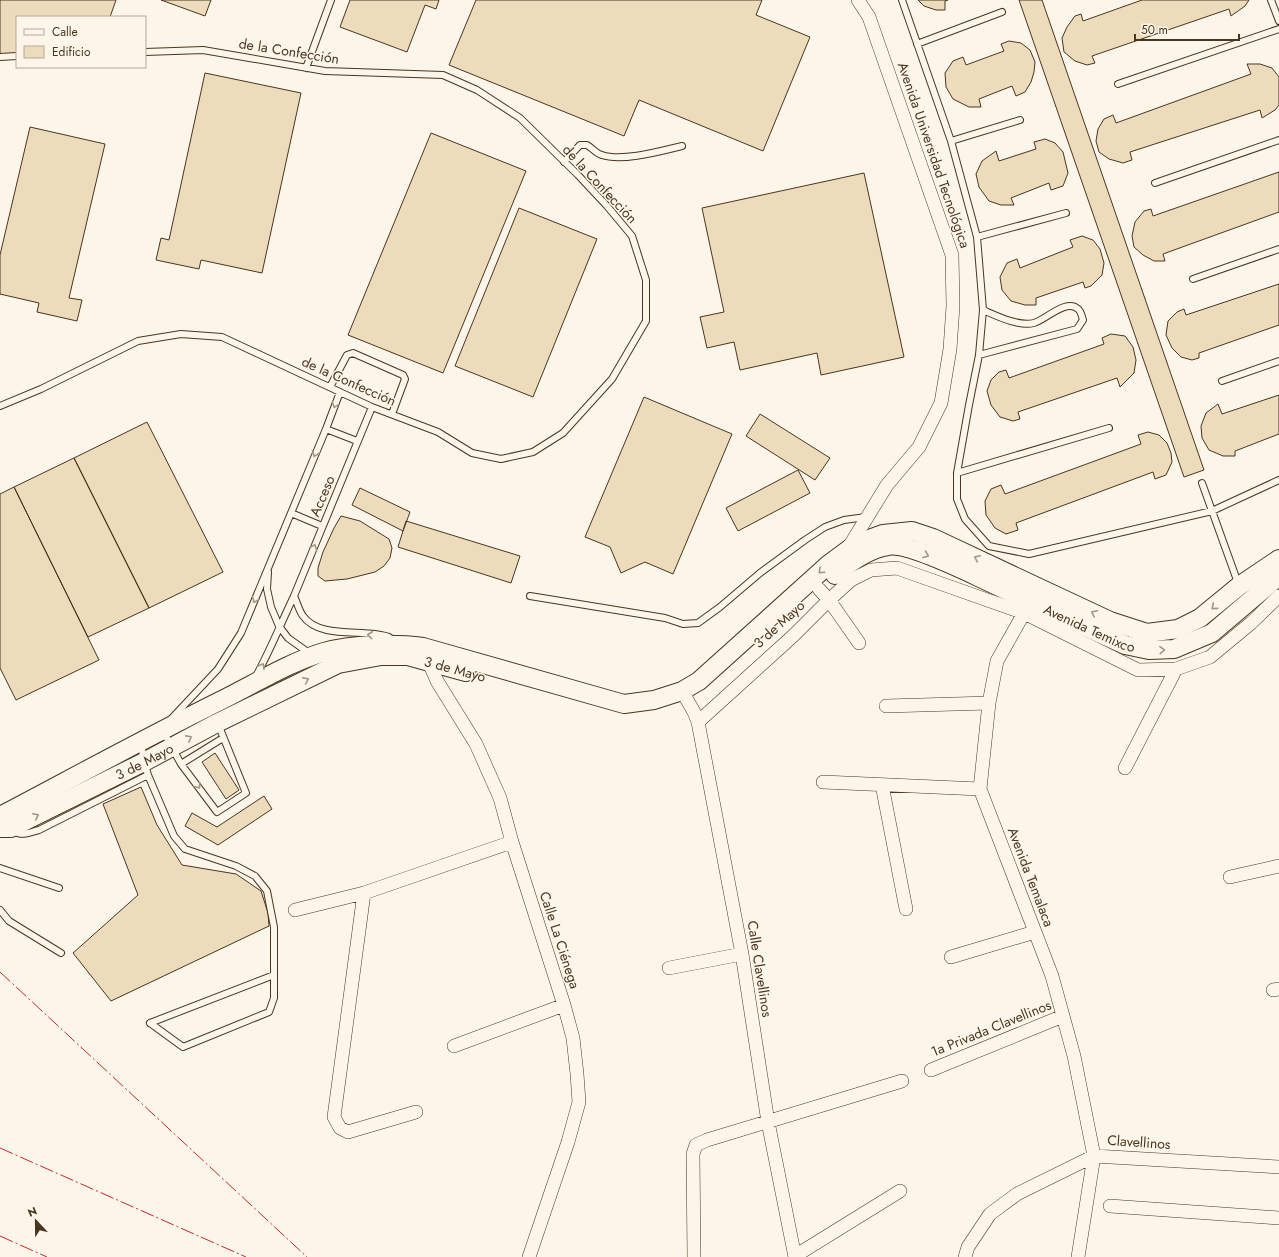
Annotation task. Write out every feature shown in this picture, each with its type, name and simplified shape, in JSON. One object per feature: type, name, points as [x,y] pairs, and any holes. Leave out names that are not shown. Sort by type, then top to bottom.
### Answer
[{"type":"main road","points":[[685,696],[699,681],[829,564],[848,566],[856,544],[883,534],[912,531],[933,538],[1110,621],[1147,633],[1178,629],[1243,594],[1279,559]]},
{"type":"main road","name":"Avenida Temixco","points":[[889,545],[907,547],[1126,645],[1149,650],[1174,649],[1212,633],[1243,594],[1279,576]]},
{"type":"main road","name":"3 de Mayo","points":[[4,823],[146,769],[172,748],[217,719],[245,698],[324,661],[381,656],[408,656],[419,651],[603,710],[635,713],[665,708],[721,677],[824,594],[848,566],[870,551],[889,545]]},
{"type":"main road","points":[[4,823],[162,729],[217,719],[301,660],[324,661],[326,652],[374,645],[419,651]]},
{"type":"street","name":"Avenida Universidad Tecnológica","points":[[848,566],[867,516],[887,485],[919,447],[941,403],[950,349],[953,306],[952,254],[869,16],[858,0]]},
{"type":"street","points":[[848,566],[871,570],[897,568],[1024,614],[1138,670],[1176,669],[1210,657],[1251,623],[1279,596]]},
{"type":"street","points":[[698,722],[793,636],[824,594],[859,643]]},
{"type":"street","name":"Avenida Temalaca","points":[[1024,614],[996,661],[989,703],[980,789],[1052,976],[1074,1056],[1094,1156]]},
{"type":"street","name":"Calle La Ciénega","points":[[419,651],[476,744],[500,798],[512,842],[564,1005],[573,1038],[578,1102],[568,1142],[529,1257]]},
{"type":"street","points":[[1125,768],[1176,669]]},
{"type":"street","name":"Calle Clavellinos","points":[[685,696],[698,722],[742,954],[768,1122],[795,1257]]},
{"type":"street","points":[[886,706],[989,703]]},
{"type":"street","points":[[823,782],[980,789]]},
{"type":"street","points":[[882,785],[906,909]]},
{"type":"street","points":[[295,910],[364,893],[512,842]]},
{"type":"street","points":[[1230,877],[1279,866]]},
{"type":"street","points":[[364,893],[334,1117],[340,1128],[348,1132],[416,1112]]},
{"type":"street","points":[[951,957],[1035,932]]},
{"type":"street","points":[[669,968],[742,954]]},
{"type":"street","points":[[454,1046],[564,1005]]},
{"type":"street","name":"1a Privada Clavellinos","points":[[931,1070],[1063,1016]]},
{"type":"street","points":[[694,1257],[693,1154],[696,1145],[707,1140],[902,1081]]},
{"type":"street","points":[[1078,1257],[1094,1156]]},
{"type":"street","name":"Clavellinos","points":[[965,1257],[968,1247],[990,1214],[1017,1194],[1094,1156],[1279,1167]]},
{"type":"street","points":[[795,1257],[900,1191]]},
{"type":"street","points":[[1110,1206],[1279,1218]]},
{"type":"lane","points":[[306,68],[331,0]]},
{"type":"lane","points":[[902,0],[951,141],[978,237],[983,310],[979,355],[957,473],[956,499],[965,519],[989,546],[1029,554],[1212,511],[1279,480]]},
{"type":"lane","points":[[1271,0],[1279,21]]},
{"type":"lane","points":[[917,44],[1002,12]]},
{"type":"lane","points":[[1118,84],[1279,29]]},
{"type":"lane","name":"de la Confección","points":[[0,406],[42,389],[138,341],[181,334],[222,337],[372,407],[438,432],[472,453],[501,459],[533,452],[563,433],[612,379],[646,321],[646,280],[632,236],[607,206],[520,118],[477,90],[443,75],[325,71],[203,50],[146,52]]},
{"type":"lane","points":[[0,57],[16,56]]},
{"type":"lane","points":[[951,141],[1020,120]]},
{"type":"lane","points":[[1155,183],[1279,140]]},
{"type":"lane","points":[[564,162],[580,146],[587,144],[601,155],[615,157],[644,154],[682,146]]},
{"type":"lane","points":[[978,237],[1066,213]]},
{"type":"lane","points":[[1193,279],[1279,249]]},
{"type":"lane","points":[[979,355],[1077,329],[1083,320],[1079,309],[1073,306],[1062,308],[1033,323],[1016,323],[983,310]]},
{"type":"lane","points":[[330,387],[347,355],[353,353],[403,375],[405,379],[392,414]]},
{"type":"lane","points":[[1222,381],[1279,361]]},
{"type":"lane","name":"Acceso","points":[[162,729],[218,669],[241,633],[340,392]]},
{"type":"lane","name":"Acceso","points":[[245,698],[266,658],[279,626],[294,596],[372,407]]},
{"type":"lane","points":[[957,473],[1109,428]]},
{"type":"lane","points":[[326,429],[357,441]]},
{"type":"lane","points":[[1202,483],[1243,594]]},
{"type":"lane","points":[[291,513],[322,526]]},
{"type":"lane","points":[[530,596],[666,618],[683,624],[698,623],[804,540],[825,527],[844,520],[867,516]]},
{"type":"lane","name":"Acceso","points":[[269,567],[267,589],[271,607],[279,626],[288,638],[324,661]]},
{"type":"lane","points":[[294,596],[302,616],[312,625],[325,630],[386,636],[419,651]]},
{"type":"lane","points":[[162,729],[181,764],[217,812],[246,793],[217,719],[181,764]]},
{"type":"lane","points":[[141,741],[146,769],[174,836],[185,849],[236,866],[255,876],[267,891],[274,927],[274,975],[274,998],[269,1012],[183,1047],[150,1023],[274,975]]},
{"type":"lane","points":[[0,868],[60,888]]},
{"type":"lane","points":[[0,910],[9,921],[61,953]]},
{"type":"building","points":[[0,0],[116,0],[110,16],[16,16],[16,56],[0,57]]},
{"type":"building","points":[[161,0],[211,0],[205,16]]},
{"type":"building","points":[[350,0],[439,0],[436,9],[425,5],[407,52],[340,27]]},
{"type":"building","points":[[476,0],[762,0],[756,15],[810,37],[763,151],[639,100],[624,136],[449,65]]},
{"type":"building","points":[[918,0],[948,0],[945,1],[945,10],[936,10],[924,6]]},
{"type":"building","points":[[1019,0],[1042,0],[1204,470],[1184,477]]},
{"type":"building","points":[[1142,0],[1249,0],[1245,6],[1231,16],[1229,9],[1092,56],[1095,63],[1087,65],[1075,61],[1064,52],[1062,38],[1067,27],[1075,16],[1081,14],[1083,21]]},
{"type":"building","points":[[1009,41],[1021,43],[1030,50],[1035,62],[1031,82],[1025,92],[1016,96],[1012,86],[979,99],[981,107],[969,107],[953,99],[946,87],[945,73],[953,61],[963,57],[966,65],[1004,51],[1001,44]]},
{"type":"building","points":[[1247,64],[1260,64],[1272,68],[1279,77],[1279,105],[1275,110],[1262,118],[1260,110],[1130,152],[1132,160],[1123,163],[1109,159],[1099,152],[1096,141],[1098,129],[1104,119],[1113,115],[1116,123],[1251,74]]},
{"type":"building","points":[[205,73],[301,93],[262,273],[201,260],[199,269],[156,260],[161,238],[169,240]]},
{"type":"building","points":[[30,127],[105,144],[69,298],[82,300],[77,321],[37,312],[39,303],[0,294],[0,255]]},
{"type":"building","points":[[431,133],[526,171],[443,373],[348,335]]},
{"type":"building","points":[[1045,139],[1055,143],[1063,152],[1068,173],[1063,186],[1051,190],[1049,183],[1011,198],[1014,205],[1001,205],[989,201],[979,187],[976,174],[982,161],[996,151],[999,161],[1036,149],[1034,142]]},
{"type":"building","points":[[1279,172],[1279,212],[1163,254],[1165,261],[1154,261],[1143,255],[1134,247],[1132,236],[1135,222],[1144,211],[1151,209],[1153,216]]},
{"type":"building","points":[[864,173],[904,357],[821,375],[817,353],[740,370],[734,342],[707,348],[700,317],[724,312],[702,208]]},
{"type":"building","points":[[519,208],[597,239],[533,397],[455,366]]},
{"type":"building","points":[[1082,236],[1093,240],[1100,249],[1104,263],[1102,275],[1091,286],[1085,288],[1083,282],[1036,298],[1036,305],[1025,305],[1011,301],[1002,290],[1000,277],[1007,263],[1017,259],[1020,268],[1073,247],[1070,240]]},
{"type":"building","points":[[1279,284],[1279,325],[1199,353],[1199,358],[1192,360],[1181,357],[1172,348],[1166,335],[1168,321],[1177,312],[1184,309],[1186,315]]},
{"type":"building","points":[[1111,334],[1125,336],[1133,347],[1136,360],[1134,373],[1120,387],[1117,378],[1018,412],[1020,419],[1013,421],[1000,417],[991,405],[987,391],[991,380],[999,372],[1006,370],[1009,378],[1104,344],[1102,338]]},
{"type":"building","points":[[1279,395],[1279,434],[1235,451],[1235,456],[1223,456],[1209,450],[1202,438],[1201,426],[1206,413],[1218,404],[1222,414]]},
{"type":"building","points":[[644,397],[732,434],[673,574],[645,562],[621,573],[610,547],[585,537]]},
{"type":"building","points":[[760,414],[830,458],[815,480],[746,436]]},
{"type":"building","points":[[147,422],[223,572],[149,608],[74,458]]},
{"type":"building","points":[[1148,432],[1159,435],[1167,443],[1171,453],[1172,462],[1166,475],[1155,479],[1153,472],[1016,523],[1018,530],[1006,534],[995,528],[986,515],[985,501],[991,489],[1001,485],[1005,494],[1141,444],[1138,435]]},
{"type":"building","points":[[74,458],[149,608],[88,637],[14,487]]},
{"type":"building","points":[[798,470],[810,493],[738,531],[726,508]]},
{"type":"building","points":[[14,487],[99,660],[16,700],[0,668],[0,494]]},
{"type":"building","points":[[360,488],[410,512],[403,531],[352,505]]},
{"type":"building","points":[[341,516],[360,521],[389,539],[392,548],[390,558],[384,566],[375,572],[347,579],[325,581],[318,576],[318,568],[323,552]]},
{"type":"building","points":[[406,521],[520,556],[511,583],[398,547]]},
{"type":"building","points":[[215,753],[239,790],[226,799],[202,762]]},
{"type":"building","points":[[141,787],[157,825],[182,865],[236,874],[261,891],[268,913],[269,926],[111,1001],[73,953],[138,895],[103,804]]},
{"type":"building","points":[[264,796],[272,809],[218,845],[185,826],[192,813],[217,827]]},
{"type":"power","points":[[0,972],[307,1257]]},
{"type":"power","points":[[0,1148],[246,1257]]},
{"type":"power","points":[[0,1236],[47,1257]]}]
